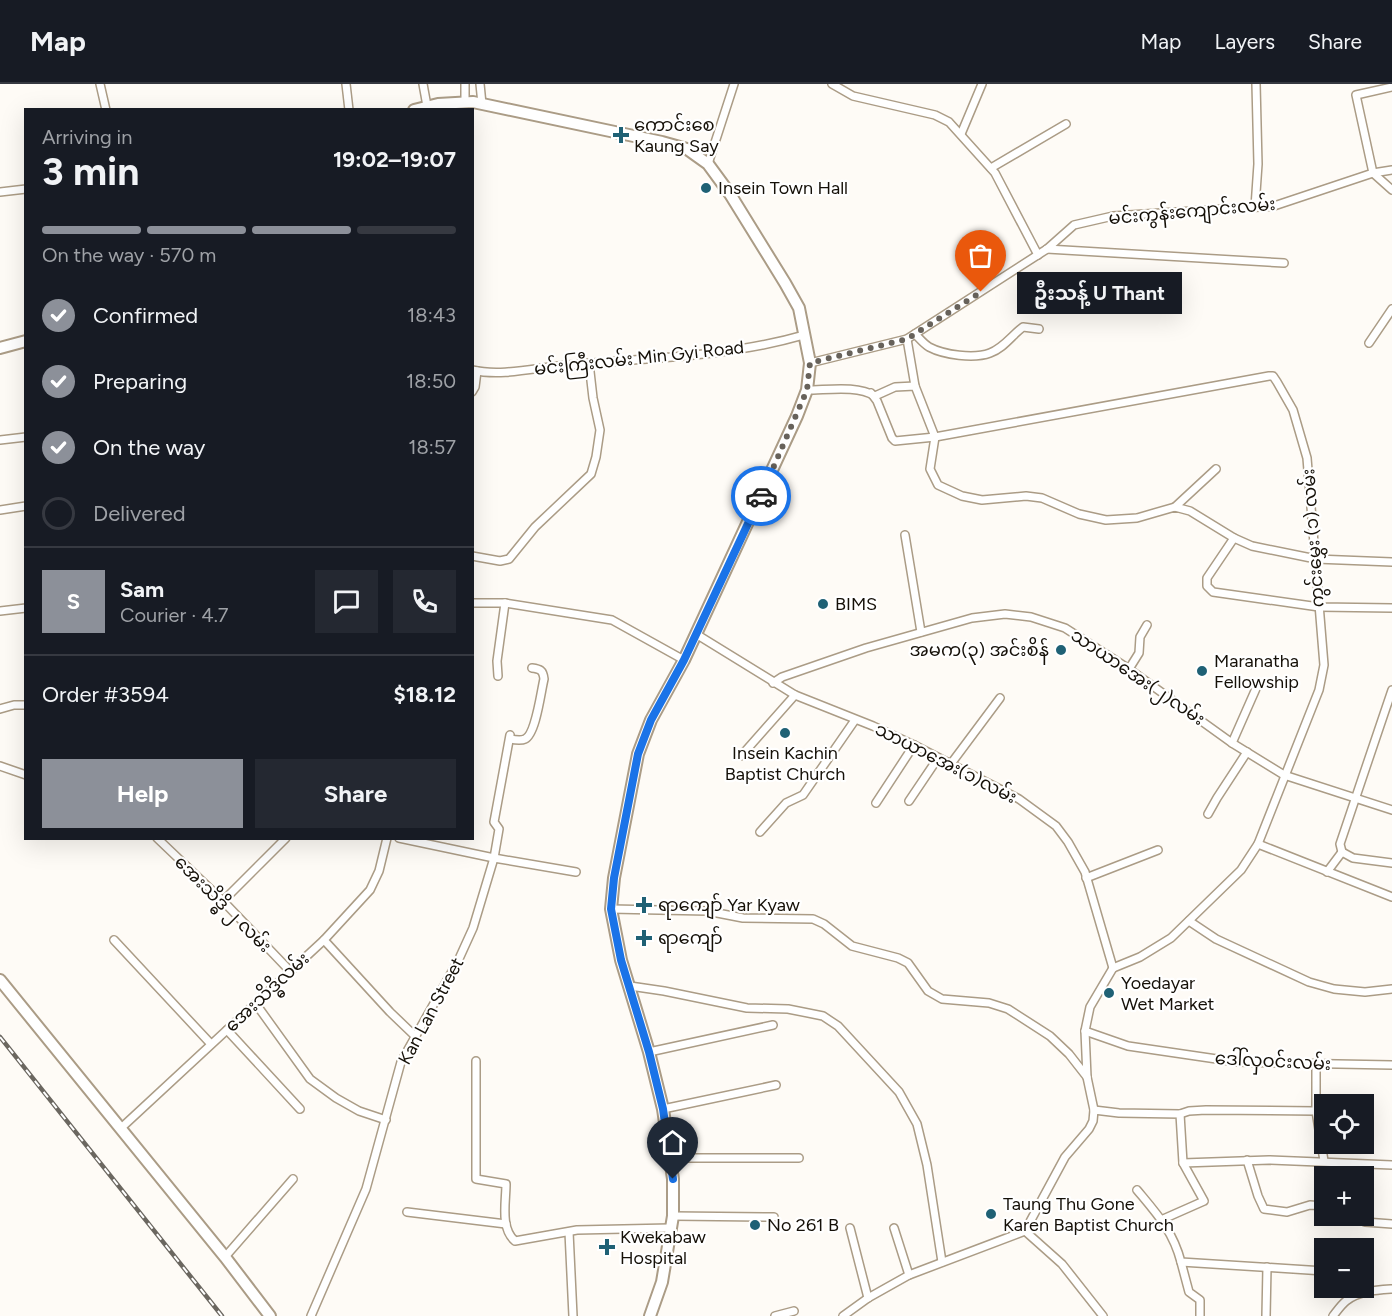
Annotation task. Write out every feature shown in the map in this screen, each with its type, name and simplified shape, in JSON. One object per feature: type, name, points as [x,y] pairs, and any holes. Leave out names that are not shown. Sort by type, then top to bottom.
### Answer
[{"type":"main road","points":[[421,108],[465,103],[482,104],[687,149],[708,164],[730,194],[785,283],[799,308],[810,363],[807,390],[724,577],[684,660],[651,720],[638,754],[614,878],[611,909],[621,960],[649,1052],[663,1109],[673,1179],[674,1216],[662,1282],[650,1316]]},
{"type":"main road","points":[[0,348],[24,342]]},
{"type":"main road","points":[[0,980],[225,1257],[270,1316]]},
{"type":"street","points":[[100,84],[106,108]]},
{"type":"street","points":[[346,84],[349,108]]},
{"type":"street","points":[[423,84],[428,106]]},
{"type":"street","points":[[465,84],[465,103]]},
{"type":"street","points":[[480,84],[482,104]]},
{"type":"street","points":[[708,164],[734,84]]},
{"type":"street","points":[[832,84],[853,96],[935,115],[949,122],[991,168],[1038,255]]},
{"type":"street","points":[[961,134],[982,84]]},
{"type":"street","points":[[1255,207],[1258,164],[1256,84]]},
{"type":"street","points":[[1392,87],[1356,95],[1373,173],[1392,190]]},
{"type":"street","points":[[991,168],[1066,124]]},
{"type":"street","name":"မင်းကွန်းကျောင်းလမ်း","points":[[810,363],[907,339],[1047,249],[1074,225],[1113,216],[1274,206],[1373,173],[1392,170]]},
{"type":"street","points":[[0,192],[24,189]]},
{"type":"street","points":[[1047,249],[1284,263]]},
{"type":"street","points":[[1369,343],[1392,309]]},
{"type":"street","points":[[915,334],[927,346],[936,350],[975,355],[990,353],[1005,344],[1023,327],[1039,329]]},
{"type":"street","name":"မင်းကြီးလမ်း Min Gyi Road","points":[[475,370],[503,372],[731,351],[774,344],[804,335]]},
{"type":"street","points":[[907,339],[915,387],[935,437],[930,469],[938,485],[962,496],[982,500],[1026,496],[1042,498],[1079,513],[1106,520],[1137,518],[1175,507],[1216,469]]},
{"type":"street","points":[[474,556],[500,561],[509,559],[536,527],[591,474],[600,430],[589,363]]},
{"type":"street","points":[[474,390],[476,387],[475,370]]},
{"type":"street","name":"ကွင်းမွှေး (၁) လမ်း","points":[[935,437],[1273,376],[1293,410],[1307,458],[1324,665],[1319,690],[1258,844],[1241,870],[1171,938],[1140,957],[1113,968]]},
{"type":"street","points":[[807,390],[845,389],[871,393],[875,396],[895,387],[915,387]]},
{"type":"street","points":[[871,393],[877,401],[893,440],[935,437]]},
{"type":"street","points":[[0,440],[24,437]]},
{"type":"street","points":[[0,510],[24,506]]},
{"type":"street","points":[[1175,507],[1190,511],[1234,538],[1252,546],[1316,559],[1392,562]]},
{"type":"street","points":[[905,535],[921,632]]},
{"type":"street","points":[[1234,538],[1207,578],[1207,586],[1213,592],[1319,608],[1392,608]]},
{"type":"street","points":[[474,603],[505,603],[612,620],[684,660]]},
{"type":"street","points":[[498,676],[497,661],[505,603]]},
{"type":"street","points":[[0,611],[24,608]]},
{"type":"street","name":"သာယာအေး(၂)လမ်း","points":[[773,683],[866,648],[972,618],[1005,614],[1031,617],[1065,628],[1129,669],[1232,743],[1284,775],[1392,810]]},
{"type":"street","points":[[1129,669],[1139,653],[1140,637],[1147,625]]},
{"type":"street","name":"သာယာအေး(၁)လမ်း","points":[[696,634],[795,695],[914,745],[1019,799],[1056,826],[1074,851],[1086,878],[1113,968]]},
{"type":"street","name":"Kan Lan Street","points":[[311,1316],[366,1189],[401,1062],[458,961],[473,928],[494,858],[499,829],[494,822],[510,737],[523,741],[534,724],[544,679],[541,670],[532,668]]},
{"type":"street","points":[[1232,743],[1258,684]]},
{"type":"street","points":[[1392,690],[1340,844],[1342,852],[1353,858],[1392,863]]},
{"type":"street","points":[[741,756],[795,695]]},
{"type":"street","points":[[950,765],[1000,698]]},
{"type":"street","points":[[0,709],[24,705]]},
{"type":"street","points":[[760,832],[786,803],[803,795],[855,720]]},
{"type":"street","points":[[876,803],[914,745]]},
{"type":"street","points":[[1208,814],[1247,752]]},
{"type":"street","points":[[909,801],[938,758]]},
{"type":"street","points":[[0,766],[24,774]]},
{"type":"street","name":"အေးသိဒ္ဓိ ၂ လမ်း","points":[[159,840],[223,901],[290,971]]},
{"type":"street","points":[[223,901],[284,840]]},
{"type":"street","name":"အေးသိဒ္ဓိလမ်း","points":[[120,1129],[210,1043],[256,1004],[324,940],[370,890],[379,871],[387,840]]},
{"type":"street","points":[[408,840],[576,872]]},
{"type":"street","points":[[1258,844],[1392,897]]},
{"type":"street","points":[[1086,878],[1158,850]]},
{"type":"street","points":[[1327,872],[1342,852]]},
{"type":"street","points":[[611,909],[707,911],[743,918],[813,919],[824,924],[852,946],[898,958],[908,963],[928,991],[942,999],[988,1003],[1008,1009],[1050,1036],[1069,1054],[1087,1077]]},
{"type":"street","points":[[1189,921],[1216,939],[1309,982],[1334,989],[1365,992],[1392,989]]},
{"type":"street","points":[[114,940],[210,1043]]},
{"type":"street","points":[[324,940],[415,1036]]},
{"type":"street","points":[[843,1316],[868,1298],[909,1275],[1025,1231],[1065,1157],[1089,1129],[1094,1110],[1087,1077],[1085,1031],[1090,1007],[1113,968]]},
{"type":"street","points":[[630,986],[747,1008],[788,1009],[823,1016],[838,1026],[899,1092],[917,1124],[927,1165],[942,1262]]},
{"type":"street","points":[[256,1004],[310,1079],[359,1111],[386,1120]]},
{"type":"street","points":[[649,1052],[773,1025]]},
{"type":"street","points":[[226,1030],[300,1109]]},
{"type":"street","name":"ဒေါ်လှဝင်းလမ်း","points":[[1085,1031],[1128,1046],[1237,1062],[1392,1065]]},
{"type":"street","points":[[476,1061],[476,1179],[506,1184],[506,1224],[509,1235],[515,1241],[577,1230],[670,1228]]},
{"type":"street","points":[[1316,1064],[1316,1094]]},
{"type":"street","points":[[663,1109],[776,1085]]},
{"type":"street","points":[[1094,1110],[1119,1113],[1180,1114],[1206,1110],[1314,1111]]},
{"type":"street","points":[[1161,1220],[1204,1201],[1183,1163],[1180,1114]]},
{"type":"street","points":[[1323,1154],[1324,1161]]},
{"type":"street","points":[[670,1158],[799,1158]]},
{"type":"street","points":[[1183,1163],[1247,1160],[1392,1165]]},
{"type":"street","points":[[1247,1160],[1264,1209],[1287,1212],[1314,1205]]},
{"type":"street","points":[[225,1257],[293,1179]]},
{"type":"street","points":[[1137,1190],[1176,1242],[1189,1292],[1200,1300],[1200,1316]]},
{"type":"street","points":[[407,1212],[506,1224]]},
{"type":"street","points":[[674,1216],[774,1217]]},
{"type":"street","points":[[1374,1223],[1392,1224]]},
{"type":"street","points":[[850,1228],[868,1298]]},
{"type":"street","points":[[894,1228],[909,1275]]},
{"type":"street","points":[[1025,1231],[1062,1264],[1102,1316]]},
{"type":"street","points":[[569,1232],[573,1316]]},
{"type":"street","points":[[1181,1262],[1314,1270]]},
{"type":"street","points":[[1266,1316],[1267,1267]]},
{"type":"street","points":[[1374,1290],[1392,1289]]},
{"type":"street","points":[[1333,1316],[1349,1298]]},
{"type":"street","points":[[775,1316],[794,1311]]},
{"type":"railway","points":[[0,1037],[222,1316]]},
{"type":"way so far","points":[[761,496],[807,390],[810,363],[907,339],[981,292]]},
{"type":"place","name":"ကောင်းစေ Kaung Say","points":[[621,135]]},
{"type":"place","name":"Insein Town Hall","points":[[706,188]]},
{"type":"place","name":"ဦးသန့် U Thant","points":[[981,292]]},
{"type":"place","name":"BIMS","points":[[823,604]]},
{"type":"place","name":"အမက(၃) အင်းစိန်","points":[[1061,650]]},
{"type":"place","name":"Maranatha Fellowship","points":[[1202,671]]},
{"type":"place","name":"Insein Kachin Baptist Church","points":[[785,733]]},
{"type":"place","name":"ရာကျော် Yar Kyaw","points":[[644,905]]},
{"type":"place","name":"ရာကျော်","points":[[644,938]]},
{"type":"place","name":"Yoedayar Wet Market","points":[[1109,993]]},
{"type":"place","name":"Taung Thu Gone Karen Baptist Church","points":[[991,1214]]},
{"type":"place","name":"No 261 B","points":[[755,1225]]},
{"type":"place","name":"Kwekabaw Hospital","points":[[607,1247]]},
{"type":"route","points":[[673,1179],[663,1109],[649,1052],[621,960],[611,909],[614,878],[638,754],[651,720],[684,660],[761,496]]}]
